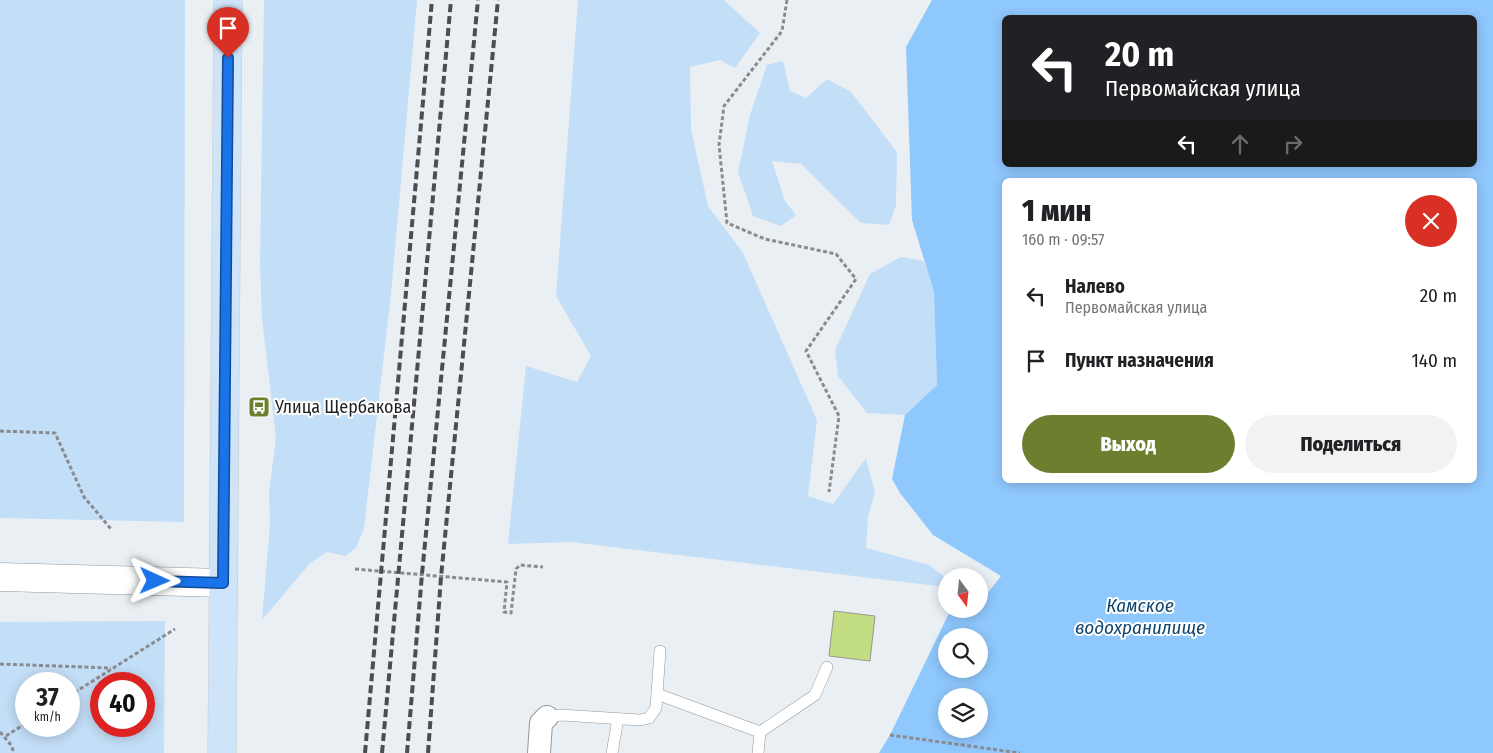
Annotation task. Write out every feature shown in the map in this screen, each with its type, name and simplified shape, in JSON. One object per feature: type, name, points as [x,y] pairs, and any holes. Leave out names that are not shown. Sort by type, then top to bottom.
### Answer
[{"type":"main road","points":[[222,753],[228,0]]},
{"type":"street","points":[[0,577],[223,583]]},
{"type":"street","points":[[539,753],[540,730],[542,723],[547,717]]},
{"type":"lane","points":[[547,717],[561,715],[649,718],[656,708],[660,651]]},
{"type":"lane","points":[[760,732],[815,695],[827,667]]},
{"type":"lane","points":[[657,694],[760,732]]},
{"type":"lane","points":[[612,753],[618,718]]},
{"type":"lane","points":[[758,753],[760,732]]},
{"type":"path","points":[[787,0],[782,31],[724,106],[720,145],[727,223],[765,239],[836,254],[856,279],[806,351],[839,416],[829,492]]},
{"type":"path","points":[[0,431],[55,433],[84,497],[111,529]]},
{"type":"path","points":[[355,569],[507,582],[504,612],[511,613],[516,570],[520,565],[543,568]]},
{"type":"path","points":[[80,689],[175,629]]},
{"type":"path","points":[[0,664],[112,668]]},
{"type":"path","points":[[6,736],[15,730]]},
{"type":"path","points":[[0,732],[6,736],[14,753]]},
{"type":"path","points":[[890,735],[1020,753]]},
{"type":"shaded area","points":[[0,0],[185,0],[184,522],[0,518]]},
{"type":"shaded area","points":[[264,0],[417,0],[391,294],[364,528],[356,548],[345,556],[327,552],[310,563],[262,620],[270,524],[269,493],[276,437],[262,318],[260,263]]},
{"type":"shaded area","points":[[578,0],[724,0],[760,33],[735,68],[720,60],[690,67],[691,129],[708,206],[743,253],[817,420],[808,496],[833,504],[866,458],[875,493],[868,516],[866,548],[929,565],[938,572],[938,586],[571,542],[508,544],[526,366],[577,382],[591,356],[556,296]]},
{"type":"shaded area","points":[[783,61],[790,91],[806,98],[827,79],[851,92],[897,152],[896,206],[889,225],[861,223],[801,164],[772,161],[785,201],[796,215],[781,226],[753,216],[738,172],[750,115],[767,65]]},
{"type":"shaded area","points":[[901,257],[924,261],[934,292],[937,385],[905,415],[867,413],[838,376],[835,350],[870,274]]},
{"type":"shaded area","points":[[165,621],[164,753],[0,753],[0,622]]},
{"type":"water","name":"Камское водохранилище","points":[[932,0],[1493,0],[1493,753],[879,753],[890,735],[938,636],[938,678],[988,678],[988,628],[942,628],[947,618],[988,618],[988,593],[1001,576],[933,535],[900,493],[892,479],[905,415],[937,385],[934,292],[912,220],[906,47]]},
{"type":"building","points":[[834,611],[875,616],[870,661],[829,656]]},
{"type":"railway","points":[[365,753],[432,0]]},
{"type":"railway","points":[[382,753],[451,0]]},
{"type":"railway","points":[[407,753],[422,574],[478,0]]},
{"type":"railway","points":[[428,753],[441,577],[498,0]]},
{"type":"place","name":"Улица Щербакова","points":[[259,407]]},
{"type":"route","points":[[155,581],[223,583],[228,58]]}]
